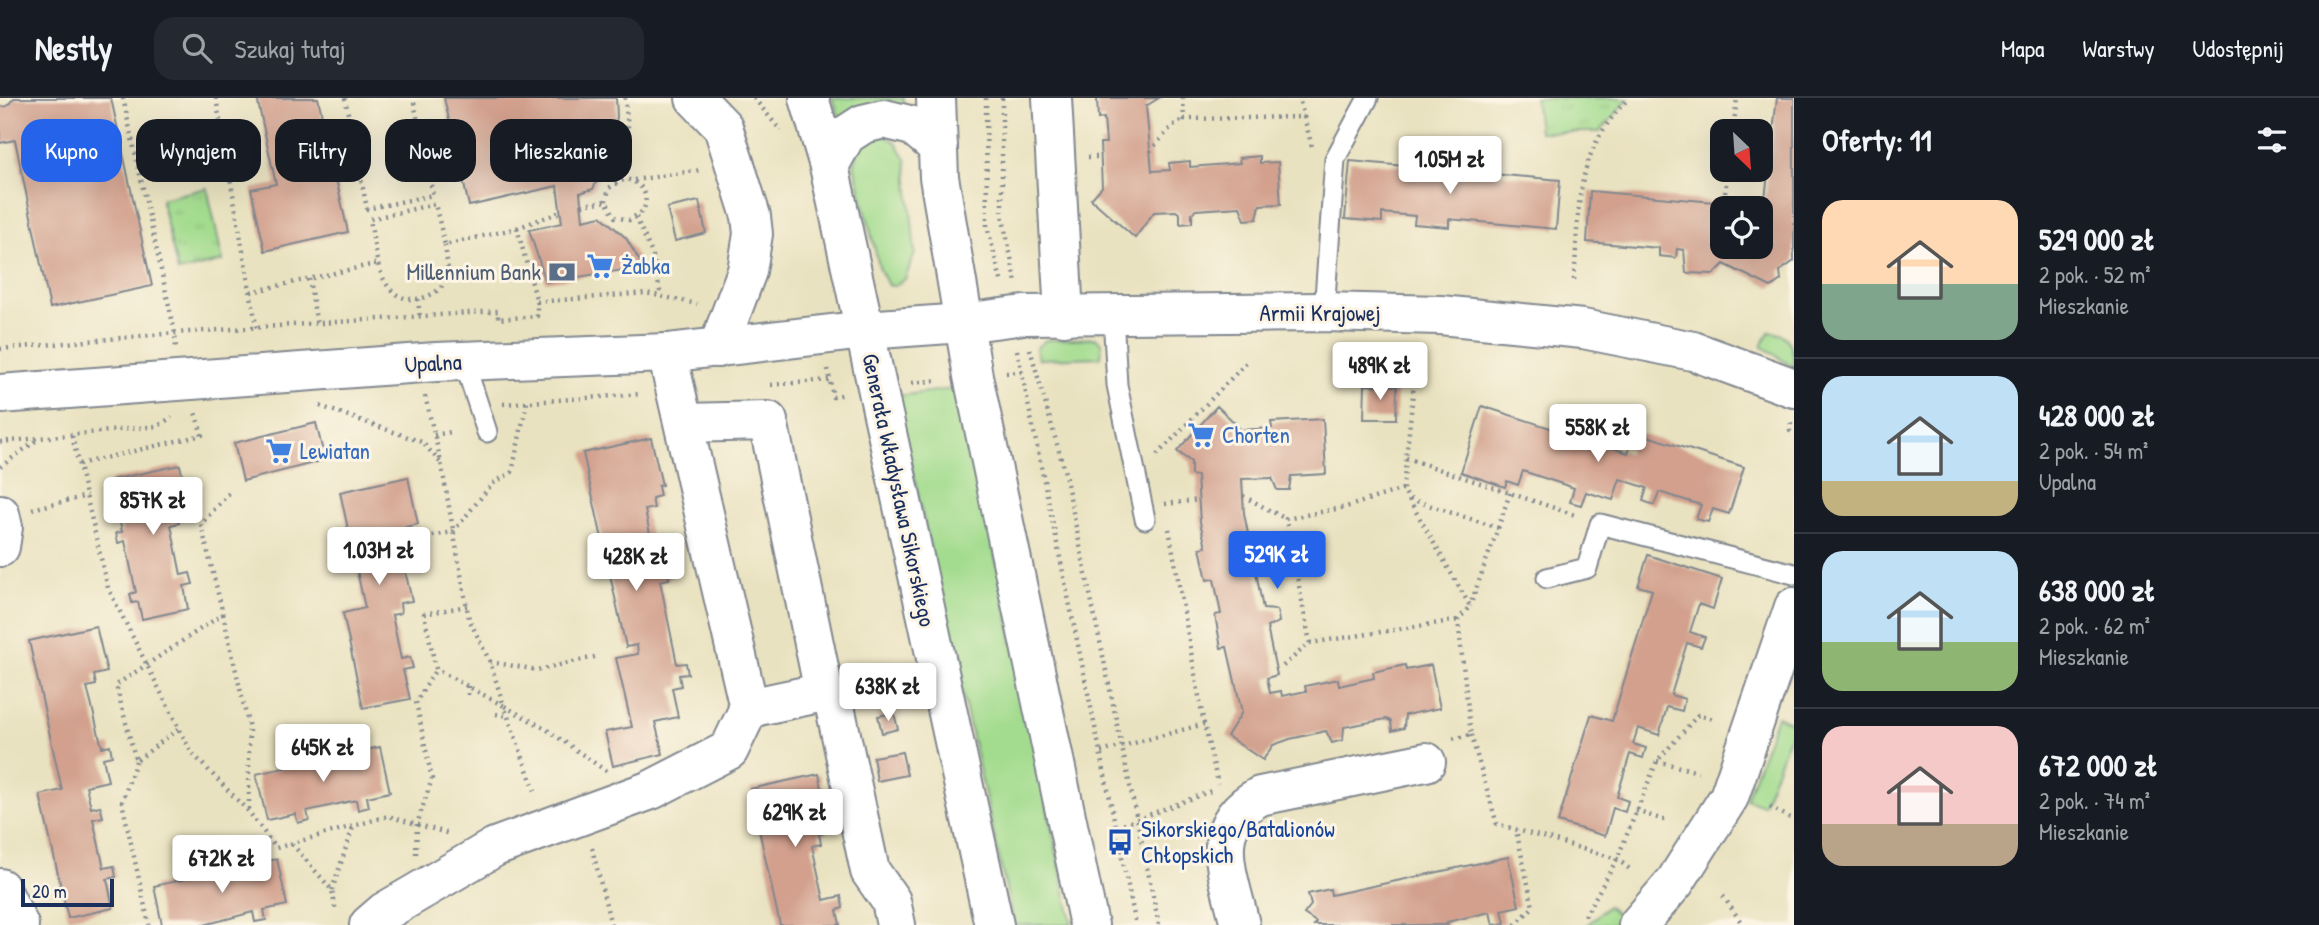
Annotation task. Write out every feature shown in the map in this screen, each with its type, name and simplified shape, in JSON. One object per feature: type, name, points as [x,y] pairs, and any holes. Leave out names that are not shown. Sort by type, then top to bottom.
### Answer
[{"type":"street","points":[[695,98],[723,127],[751,216],[753,234],[751,254],[718,348]]},
{"type":"street","name":"Generała Władysława Sikorskiego","points":[[809,98],[829,166],[995,925]]},
{"type":"street","points":[[936,98],[939,177],[963,323],[1089,925]]},
{"type":"street","points":[[1052,98],[1064,316]]},
{"type":"street","points":[[829,166],[846,135],[863,124],[884,119],[913,126],[938,147]]},
{"type":"street","name":"Armii Krajowej","points":[[864,330],[1017,316],[1324,312],[1440,315],[1583,329],[1693,351],[1794,388]]},
{"type":"street","name":"Upalna","points":[[0,394],[184,403],[464,361],[667,353],[864,330]]},
{"type":"street","points":[[352,920],[384,912],[495,847],[651,790],[729,750],[749,708],[667,353]]},
{"type":"street","points":[[679,408],[768,421],[824,692],[834,702],[870,872],[891,901],[896,925]]},
{"type":"street","points":[[0,515],[0,547]]},
{"type":"street","points":[[1638,925],[1675,882],[1729,797],[1794,607]]},
{"type":"street","points":[[749,708],[824,692]]},
{"type":"street","points":[[1240,925],[1224,848],[1225,830],[1244,805],[1260,796],[1435,751]]},
{"type":"street","points":[[0,888],[19,925]]},
{"type":"lane","points":[[1324,312],[1335,159],[1368,98]]},
{"type":"lane","points":[[1113,315],[1117,385],[1145,519]]},
{"type":"lane","points":[[464,361],[487,432]]},
{"type":"lane","points":[[1547,578],[1587,568],[1600,524],[1794,574]]},
{"type":"path","points":[[79,464],[202,435],[184,403],[175,333],[123,98]]},
{"type":"path","points":[[216,98],[257,330]]},
{"type":"path","points":[[345,98],[367,209],[433,194],[413,98]]},
{"type":"path","points":[[606,201],[614,183],[628,128],[625,98]]},
{"type":"path","points":[[986,98],[987,226],[1064,469],[1159,925]]},
{"type":"path","points":[[1002,98],[1002,214],[1017,316],[1136,925]]},
{"type":"path","points":[[1183,98],[1184,119]]},
{"type":"path","points":[[1150,151],[1171,126],[1184,119],[1304,117],[1299,98]]},
{"type":"path","points":[[1574,280],[1580,179],[1594,141],[1629,98]]},
{"type":"path","points":[[1734,119],[1737,98]]},
{"type":"path","points":[[614,183],[736,164]]},
{"type":"path","points":[[606,201],[615,217],[629,220],[636,217],[643,211],[646,195],[641,186],[633,180]]},
{"type":"path","points":[[1725,193],[1726,182]]},
{"type":"path","points":[[582,205],[606,201]]},
{"type":"path","points":[[401,202],[404,211]]},
{"type":"path","points":[[435,204],[445,245],[448,269],[446,279],[434,294],[418,299],[395,294],[385,283],[370,219],[435,204]]},
{"type":"path","points":[[445,245],[517,228],[560,212]]},
{"type":"path","points":[[636,217],[653,256],[661,297]]},
{"type":"path","points":[[0,349],[175,333],[257,330],[498,311],[498,319],[537,316],[537,302],[517,228]]},
{"type":"path","points":[[251,292],[379,264]]},
{"type":"path","points":[[309,279],[317,325]]},
{"type":"path","points":[[537,302],[646,293],[732,312]]},
{"type":"path","points":[[418,299],[420,318]]},
{"type":"path","points":[[1417,355],[1403,489],[1470,606]]},
{"type":"path","points":[[1158,467],[1156,455],[1249,360]]},
{"type":"path","points":[[766,385],[830,380]]},
{"type":"path","points":[[423,388],[441,462],[469,619],[490,662],[541,808],[553,825],[572,831],[592,844],[611,925]]},
{"type":"path","points":[[480,405],[527,402],[679,408]]},
{"type":"path","points":[[412,541],[453,532],[492,484],[512,472],[527,402]]},
{"type":"path","points":[[184,403],[203,409]]},
{"type":"path","points":[[0,442],[158,426],[184,403]]},
{"type":"path","points":[[314,404],[422,442],[441,462]]},
{"type":"path","points":[[434,435],[451,432]]},
{"type":"path","points":[[72,436],[108,588],[178,729],[210,776],[249,812],[276,848],[388,816],[454,835]]},
{"type":"path","points":[[0,467],[38,439]]},
{"type":"path","points":[[1406,457],[1600,524]]},
{"type":"path","points":[[1243,496],[1286,519],[1346,507],[1403,489]]},
{"type":"path","points":[[230,492],[201,524],[249,728],[249,812]]},
{"type":"path","points":[[1162,492],[1204,724],[1219,788]]},
{"type":"path","points":[[1283,666],[1311,643],[1458,620],[1470,606],[1510,493]]},
{"type":"path","points":[[0,515],[87,496]]},
{"type":"path","points":[[1409,499],[1498,528]]},
{"type":"path","points":[[1164,504],[1199,500]]},
{"type":"path","points":[[1286,519],[1311,643]]},
{"type":"path","points":[[415,866],[417,824],[432,779],[416,702],[436,669],[424,614],[467,606]]},
{"type":"path","points":[[149,925],[122,802],[136,761],[116,685],[223,614]]},
{"type":"path","points":[[1458,620],[1471,735],[1497,824],[1616,859],[1631,870]]},
{"type":"path","points":[[490,662],[538,670],[599,656]]},
{"type":"path","points":[[436,669],[546,729],[616,778]]},
{"type":"path","points":[[468,685],[468,697]]},
{"type":"path","points":[[496,714],[508,717]]},
{"type":"path","points":[[1586,915],[1616,859],[1657,761],[1698,715],[1714,719]]},
{"type":"path","points":[[1101,751],[1204,724]]},
{"type":"path","points":[[136,761],[178,729]]},
{"type":"path","points":[[1435,751],[1471,735]]},
{"type":"path","points":[[1657,761],[1698,772]]},
{"type":"path","points":[[1117,827],[1219,788],[1231,786]]},
{"type":"path","points":[[1770,807],[1794,820]]},
{"type":"path","points":[[1636,811],[1667,821]]},
{"type":"path","points":[[332,890],[354,826]]},
{"type":"path","points":[[1516,830],[1533,907],[1516,925]]},
{"type":"path","points":[[292,844],[332,890],[352,920]]},
{"type":"path","points":[[1723,896],[1743,925]]},
{"type":"green space","points":[[832,98],[903,98],[905,114],[841,122]]},
{"type":"green space","points":[[1535,98],[1629,98],[1600,132],[1539,132]]},
{"type":"green space","points":[[884,135],[896,142],[906,159],[915,253],[905,279],[893,286],[888,285],[880,270],[854,165],[861,143]]},
{"type":"green space","points":[[207,188],[223,261],[178,272],[161,199]]},
{"type":"green space","points":[[1769,332],[1782,335],[1790,343],[1794,368],[1762,346]]},
{"type":"green space","points":[[1095,338],[1102,343],[1101,357],[1039,359],[1036,348],[1046,340]]},
{"type":"green space","points":[[960,388],[1072,925],[1014,925],[896,396]]},
{"type":"green space","points":[[1777,716],[1794,724],[1763,805],[1746,799]]},
{"type":"green space","points":[[1608,906],[1624,920],[1618,925],[1587,925]]},
{"type":"building","points":[[14,98],[111,98],[116,119],[21,119],[21,169],[15,140],[0,143],[0,107],[7,106]]},
{"type":"building","points":[[257,98],[318,98],[323,119],[275,119],[275,179]]},
{"type":"building","points":[[444,98],[616,98],[617,119],[490,119],[490,182],[596,182],[593,189],[580,193],[583,220],[601,216],[626,238],[643,267],[546,282],[529,230],[562,223],[557,186],[469,206],[463,182],[476,182],[476,119],[449,119]]},
{"type":"building","points":[[1097,98],[1159,98],[1146,106],[1152,171],[1170,170],[1169,163],[1190,161],[1190,167],[1240,163],[1239,158],[1260,156],[1260,163],[1278,162],[1281,204],[1260,205],[1257,219],[1245,220],[1240,207],[1196,210],[1192,213],[1192,223],[1180,224],[1180,214],[1176,211],[1154,212],[1135,238],[1091,199],[1102,187],[1100,143],[1106,143],[1104,118],[1098,119]]},
{"type":"building","points":[[1777,98],[1794,98],[1794,261],[1780,271],[1781,280],[1771,287],[1724,264],[1714,274],[1686,273],[1684,250],[1677,249],[1676,258],[1659,256],[1659,248],[1587,242],[1590,191],[1710,202],[1710,259],[1773,259],[1773,196],[1765,196],[1767,182],[1773,182],[1773,132]]},
{"type":"building","points":[[122,148],[152,286],[50,308],[24,182],[122,182]]},
{"type":"building","points":[[1350,161],[1560,180],[1556,229],[1449,219],[1449,227],[1414,224],[1415,216],[1382,213],[1382,222],[1345,219]]},
{"type":"building","points":[[337,182],[348,232],[265,251],[251,189],[276,184]]},
{"type":"building","points":[[699,201],[706,233],[675,241],[667,208]]},
{"type":"building","points":[[1365,385],[1397,386],[1396,419],[1364,419]]},
{"type":"building","points":[[1217,406],[1239,430],[1272,428],[1271,422],[1323,419],[1326,474],[1291,476],[1289,490],[1277,490],[1272,478],[1242,479],[1244,513],[1251,549],[1264,549],[1267,561],[1255,567],[1263,609],[1277,610],[1279,622],[1267,627],[1277,675],[1267,678],[1270,693],[1281,691],[1282,696],[1306,691],[1305,686],[1338,679],[1339,686],[1374,678],[1373,672],[1405,665],[1406,670],[1431,665],[1440,708],[1405,715],[1404,728],[1392,731],[1391,721],[1386,719],[1344,727],[1343,740],[1332,743],[1326,731],[1290,739],[1273,745],[1263,760],[1227,736],[1242,712],[1227,647],[1221,648],[1215,615],[1221,614],[1214,579],[1207,580],[1200,548],[1206,547],[1200,522],[1197,476],[1191,475],[1191,462],[1177,451]]},
{"type":"building","points":[[1482,406],[1628,453],[1635,432],[1744,467],[1729,514],[1713,509],[1708,522],[1696,519],[1701,505],[1659,492],[1654,505],[1643,501],[1647,488],[1620,479],[1613,500],[1586,492],[1581,505],[1570,502],[1574,488],[1523,471],[1518,485],[1507,481],[1505,487],[1461,472]]},
{"type":"building","name":"Lewiatan","points":[[316,423],[325,460],[243,481],[234,443]]},
{"type":"building","points":[[651,438],[662,485],[658,486],[660,496],[652,498],[654,508],[645,510],[655,558],[673,555],[675,567],[667,568],[669,579],[660,581],[677,664],[686,663],[688,674],[679,675],[681,686],[672,688],[678,717],[655,722],[663,754],[613,766],[605,732],[632,727],[616,658],[638,654],[637,645],[626,647],[583,453]]},
{"type":"building","points":[[180,465],[190,511],[177,514],[179,523],[171,525],[181,575],[190,573],[193,584],[184,586],[188,609],[142,619],[138,602],[132,603],[130,594],[136,592],[125,541],[118,543],[116,533],[122,532],[116,503],[109,505],[107,494],[114,493],[111,480]]},
{"type":"building","points":[[408,477],[418,524],[406,527],[408,537],[398,539],[412,601],[400,603],[401,613],[392,615],[401,659],[410,657],[413,668],[403,670],[410,699],[363,708],[343,613],[365,608],[340,492]]},
{"type":"building","points":[[1648,555],[1722,579],[1713,609],[1699,604],[1690,632],[1705,637],[1701,647],[1687,643],[1671,695],[1685,699],[1682,711],[1667,707],[1659,735],[1638,728],[1633,744],[1646,748],[1643,758],[1630,754],[1617,797],[1628,801],[1625,812],[1613,808],[1605,836],[1558,822],[1591,715],[1612,721],[1652,590],[1638,586]]},
{"type":"building","points":[[96,626],[107,672],[94,675],[96,685],[87,687],[102,747],[110,745],[112,756],[103,758],[108,781],[86,786],[91,808],[100,806],[103,817],[93,819],[104,868],[114,866],[116,877],[107,879],[113,908],[68,918],[40,795],[62,790],[29,641]]},
{"type":"building","points":[[894,713],[898,729],[882,733],[878,716]]},
{"type":"building","points":[[380,747],[390,792],[367,797],[369,807],[358,810],[356,800],[307,811],[309,820],[298,823],[295,814],[267,820],[256,774]]},
{"type":"building","points":[[902,752],[907,775],[877,781],[873,757]]},
{"type":"building","points":[[819,774],[829,821],[825,822],[827,832],[819,834],[821,844],[812,846],[824,900],[841,896],[843,908],[837,910],[840,925],[780,925],[750,789]]},
{"type":"building","points":[[1508,857],[1519,906],[1502,910],[1505,923],[1493,925],[1490,912],[1447,922],[1448,925],[1314,925],[1316,922],[1304,914],[1311,905],[1308,894],[1330,889],[1331,895]]},
{"type":"building","points":[[277,859],[287,905],[264,910],[266,920],[255,922],[253,912],[204,925],[162,925],[154,886]]},
{"type":"place","name":"Żabka","points":[[600,266]]},
{"type":"place","name":"Millennium Bank","points":[[562,272]]},
{"type":"place","name":"Chorten","points":[[1201,435]]},
{"type":"place","name":"Lewiatan","points":[[279,451]]},
{"type":"place","name":"Sikorskiego/Batalionów Chłopskich","points":[[1120,842]]}]
